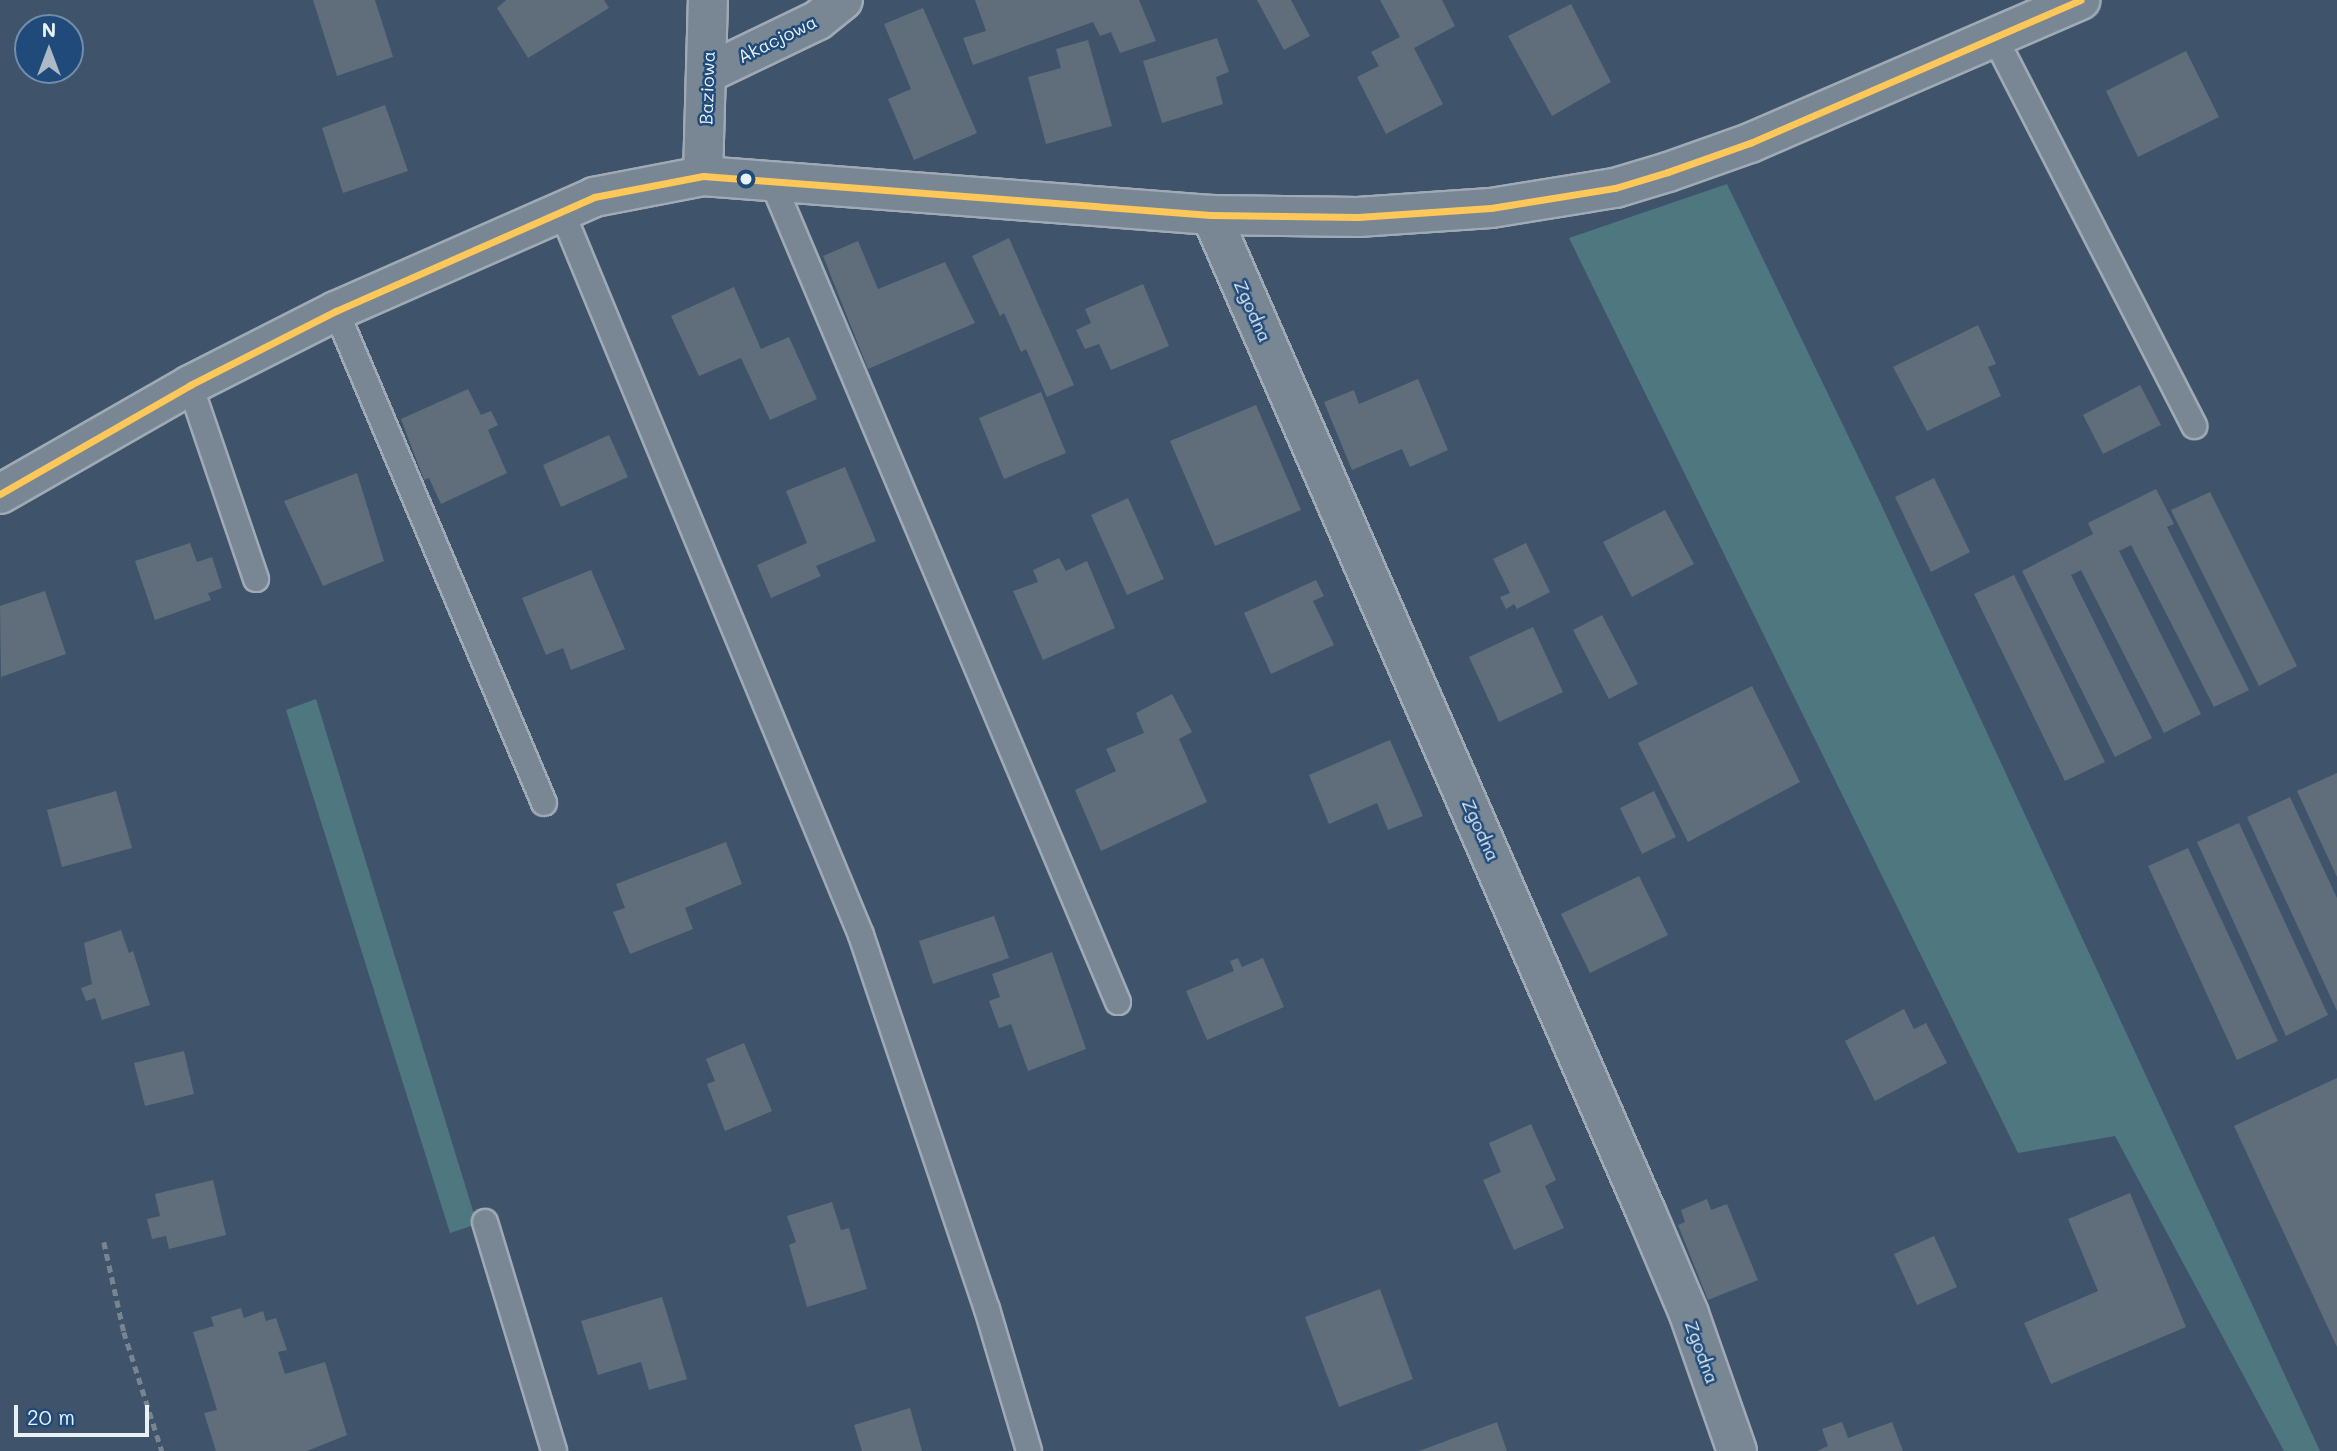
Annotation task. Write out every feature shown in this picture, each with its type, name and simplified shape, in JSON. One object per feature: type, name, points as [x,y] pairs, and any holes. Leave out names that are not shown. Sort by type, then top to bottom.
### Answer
[{"type":"street","name":"Baziowa","points":[[703,176],[708,0]]},
{"type":"street","name":"Akacjowa","points":[[708,73],[818,20],[843,0]]},
{"type":"street","points":[[0,494],[190,384],[336,311],[594,197],[703,176],[1211,215],[1449,212],[1615,188],[1750,143],[1996,40],[2080,0]]},
{"type":"street","name":"Zgodna","points":[[1211,215],[1689,1314],[1737,1451]]},
{"type":"lane","points":[[1996,40],[2194,426]]},
{"type":"lane","points":[[772,181],[1118,1002]]},
{"type":"lane","points":[[562,212],[861,934],[987,1309],[1029,1451]]},
{"type":"lane","points":[[336,311],[544,803]]},
{"type":"lane","points":[[190,384],[256,579]]},
{"type":"lane","points":[[485,1222],[554,1451]]},
{"type":"path","points":[[104,1242],[124,1332],[162,1451]]},
{"type":"green space","points":[[1727,184],[1880,502],[2320,1451],[2284,1451],[2115,1136],[2018,1153],[1569,238]]},
{"type":"green space","points":[[316,699],[477,1224],[450,1233],[286,710]]},
{"type":"building","points":[[313,0],[375,0],[393,57],[337,76]]},
{"type":"building","points":[[506,0],[604,0],[609,8],[528,58],[497,8]]},
{"type":"building","points":[[975,0],[1139,0],[1156,41],[1120,53],[1111,32],[1100,36],[1093,22],[973,65],[963,38],[986,31]]},
{"type":"building","points":[[1257,0],[1291,0],[1310,36],[1284,50]]},
{"type":"building","points":[[1380,0],[1442,0],[1455,26],[1414,48],[1443,104],[1386,134],[1357,77],[1379,66],[1371,52],[1400,37]]},
{"type":"building","points":[[1571,4],[1611,82],[1552,116],[1508,36]]},
{"type":"building","points":[[923,8],[977,133],[914,160],[888,99],[911,89],[884,24]]},
{"type":"building","points":[[1217,38],[1229,72],[1216,77],[1223,104],[1162,123],[1143,61]]},
{"type":"building","points":[[1088,40],[1112,126],[1046,144],[1028,77],[1061,68],[1056,49]]},
{"type":"building","points":[[2186,51],[2219,117],[2138,157],[2106,91]]},
{"type":"building","points":[[385,105],[408,171],[343,193],[322,128]]},
{"type":"building","points":[[1009,238],[1074,385],[1047,397],[1026,349],[1021,352],[1004,313],[1000,316],[972,256]]},
{"type":"building","points":[[858,241],[878,289],[945,262],[975,323],[868,369],[823,256]]},
{"type":"building","points":[[1143,284],[1169,346],[1111,370],[1099,344],[1085,349],[1076,330],[1091,323],[1085,309]]},
{"type":"building","points":[[734,287],[761,349],[789,337],[817,399],[770,420],[741,358],[699,376],[671,316]]},
{"type":"building","points":[[1978,325],[1996,364],[1988,367],[2001,396],[1927,431],[1893,367]]},
{"type":"building","points":[[1418,379],[1448,450],[1410,467],[1402,449],[1352,470],[1324,402],[1354,390],[1359,404]]},
{"type":"building","points":[[2140,385],[2161,425],[2103,454],[2083,415]]},
{"type":"building","points":[[468,389],[481,415],[491,411],[498,425],[488,430],[507,473],[441,504],[429,478],[424,480],[401,419]]},
{"type":"building","points":[[1041,392],[1066,453],[1004,479],[979,418]]},
{"type":"building","points":[[1256,405],[1301,510],[1215,546],[1170,441]]},
{"type":"building","points":[[609,435],[628,477],[561,507],[543,465]]},
{"type":"building","points":[[845,467],[876,541],[816,566],[821,576],[771,598],[757,565],[807,543],[786,491]]},
{"type":"building","points":[[357,473],[384,561],[323,586],[284,501]]},
{"type":"building","points":[[1934,478],[1970,552],[1931,572],[1895,497]]},
{"type":"building","points":[[2156,489],[2174,524],[2167,527],[2249,690],[2214,707],[2131,545],[2119,551],[2201,714],[2164,733],[2081,570],[2071,575],[2152,738],[2115,757],[2022,571],[2093,534],[2088,523]]},
{"type":"building","points":[[2210,492],[2297,666],[2259,686],[2171,510]]},
{"type":"building","points":[[1128,498],[1164,579],[1127,595],[1091,515]]},
{"type":"building","points":[[1665,510],[1694,564],[1632,597],[1603,542]]},
{"type":"building","points":[[190,543],[197,562],[212,557],[222,588],[208,593],[211,600],[155,620],[135,561]]},
{"type":"building","points":[[1526,543],[1550,592],[1517,609],[1514,604],[1506,609],[1500,597],[1510,593],[1493,559]]},
{"type":"building","points":[[1059,558],[1066,571],[1087,561],[1115,628],[1043,660],[1013,591],[1038,582],[1033,570]]},
{"type":"building","points":[[591,570],[625,649],[571,670],[563,648],[546,655],[522,598]]},
{"type":"building","points":[[2014,575],[2105,762],[2065,781],[1974,594]]},
{"type":"building","points":[[1316,580],[1324,596],[1313,601],[1334,645],[1271,674],[1244,613]]},
{"type":"building","points":[[45,591],[66,654],[1,677],[0,606]]},
{"type":"building","points":[[1602,615],[1638,684],[1609,699],[1573,630]]},
{"type":"building","points":[[1533,627],[1563,692],[1499,722],[1469,657]]},
{"type":"building","points":[[1752,686],[1800,782],[1688,842],[1638,743]]},
{"type":"building","points":[[1172,694],[1192,732],[1179,739],[1207,802],[1101,851],[1075,790],[1116,771],[1106,749],[1144,733],[1136,713]]},
{"type":"building","points":[[1390,740],[1423,816],[1388,830],[1377,803],[1329,824],[1309,775]]},
{"type":"building","points":[[2337,773],[2337,877],[2297,791]]},
{"type":"building","points":[[116,791],[132,848],[62,867],[47,810]]},
{"type":"building","points":[[1654,791],[1676,837],[1642,854],[1620,808]]},
{"type":"building","points":[[2290,797],[2337,898],[2337,1011],[2247,817]]},
{"type":"building","points":[[2239,823],[2328,1015],[2286,1036],[2197,842]]},
{"type":"building","points":[[726,842],[742,884],[685,908],[693,929],[630,954],[613,912],[625,908],[616,884]]},
{"type":"building","points":[[2188,848],[2278,1041],[2237,1060],[2148,866]]},
{"type":"building","points":[[1639,876],[1668,935],[1590,973],[1561,914]]},
{"type":"building","points":[[994,916],[1009,958],[933,984],[919,941]]},
{"type":"building","points":[[121,930],[129,953],[133,951],[150,1005],[102,1020],[95,998],[86,1001],[81,988],[92,984],[84,943]]},
{"type":"building","points":[[1052,952],[1086,1049],[1028,1071],[1011,1024],[999,1028],[989,1001],[1000,997],[992,974]]},
{"type":"building","points":[[1238,958],[1242,967],[1263,958],[1284,1007],[1207,1040],[1186,991],[1234,971],[1230,961]]},
{"type":"building","points":[[1904,1009],[1914,1029],[1926,1023],[1947,1063],[1875,1101],[1845,1041]]},
{"type":"building","points":[[744,1043],[772,1111],[725,1131],[707,1084],[715,1081],[706,1059]]},
{"type":"building","points":[[184,1051],[194,1094],[145,1106],[134,1063]]},
{"type":"building","points":[[2337,1078],[2337,1347],[2234,1126]]},
{"type":"building","points":[[1531,1124],[1556,1180],[1545,1186],[1564,1228],[1514,1250],[1483,1180],[1501,1172],[1489,1143]]},
{"type":"building","points":[[213,1180],[226,1235],[169,1249],[166,1236],[152,1239],[147,1219],[160,1216],[155,1194]]},
{"type":"building","points":[[2130,1193],[2186,1327],[2051,1384],[2024,1323],[2098,1291],[2068,1219]]},
{"type":"building","points":[[1707,1199],[1711,1210],[1727,1204],[1758,1280],[1708,1300],[1678,1225],[1685,1222],[1681,1210]]},
{"type":"building","points":[[832,1202],[841,1230],[849,1228],[867,1289],[807,1307],[789,1245],[796,1242],[787,1216]]},
{"type":"building","points":[[1934,1236],[1957,1287],[1917,1305],[1894,1254]]},
{"type":"building","points":[[1380,1289],[1413,1379],[1339,1407],[1305,1317]]},
{"type":"building","points":[[662,1297],[687,1379],[649,1390],[641,1362],[598,1375],[581,1321]]},
{"type":"building","points":[[241,1308],[244,1318],[263,1311],[266,1321],[276,1318],[287,1350],[278,1352],[285,1374],[325,1362],[347,1435],[307,1451],[216,1451],[204,1413],[217,1410],[193,1332],[214,1326],[211,1317]]},
{"type":"building","points":[[910,1408],[922,1451],[862,1451],[854,1425]]},
{"type":"building","points":[[1497,1422],[1507,1451],[1419,1451]]},
{"type":"building","points":[[1842,1422],[1848,1438],[1892,1422],[1903,1451],[1817,1451],[1828,1446],[1822,1429]]},
{"type":"transit line","points":[[0,494],[190,385],[336,311],[594,197],[703,176],[1211,215],[1358,217],[1491,208],[1615,188],[1668,172],[1750,143],[2080,0]]}]
